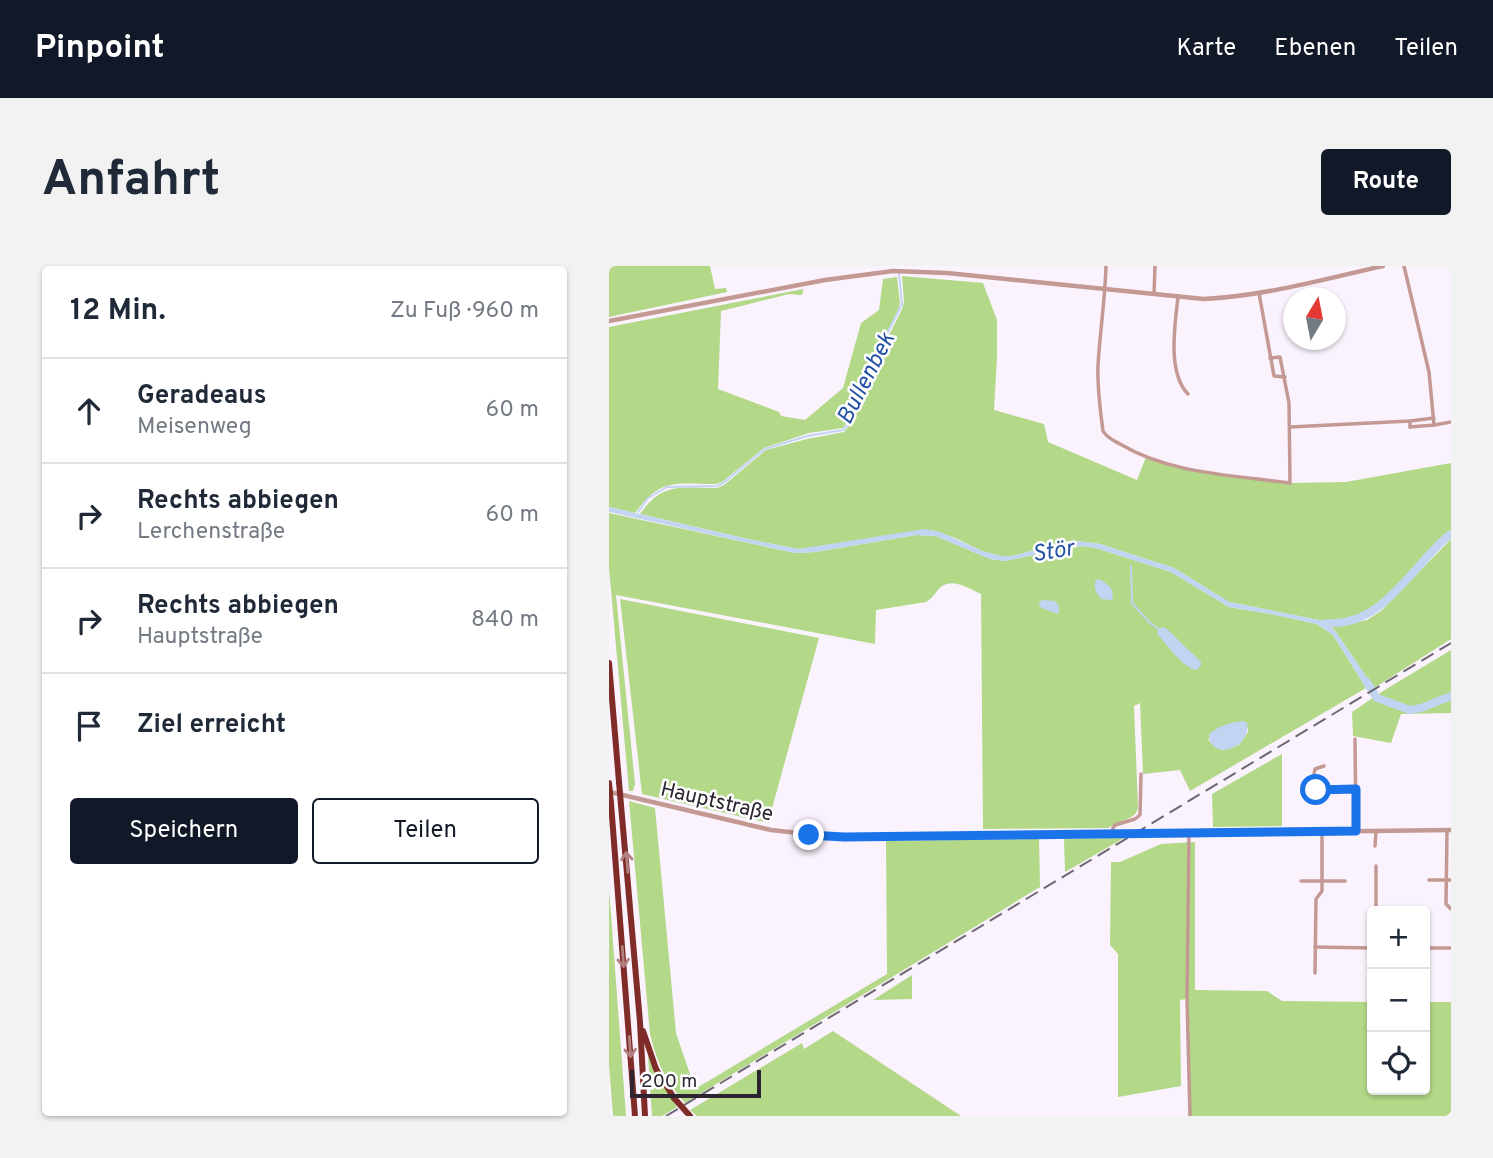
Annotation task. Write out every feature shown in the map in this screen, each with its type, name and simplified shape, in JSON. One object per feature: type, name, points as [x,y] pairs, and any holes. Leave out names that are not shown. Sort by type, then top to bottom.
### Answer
[{"type":"highway","points":[[609,663],[640,1022],[645,1115]]},
{"type":"highway","points":[[609,783],[635,1116]]},
{"type":"highway","points":[[640,1022],[656,1069],[689,1116]]},
{"type":"street","points":[[1106,266],[1098,391],[1103,431],[1129,450],[1168,464],[1201,471],[1290,482],[1289,402],[1285,377],[1280,356],[1270,358]]},
{"type":"street","points":[[1154,294],[1155,266]]},
{"type":"street","points":[[609,321],[825,280],[893,271],[1204,299],[1259,293],[1384,266]]},
{"type":"street","points":[[1404,266],[1429,372],[1434,425]]},
{"type":"street","points":[[1259,293],[1274,376],[1285,377]]},
{"type":"street","points":[[1178,297],[1175,364],[1181,388],[1188,394]]},
{"type":"street","points":[[1290,427],[1434,418]]},
{"type":"street","points":[[1410,421],[1410,427],[1451,422]]},
{"type":"street","points":[[1355,739],[1356,831]]},
{"type":"street","points":[[1317,803],[1315,769],[1324,766]]},
{"type":"street","points":[[1112,834],[1115,825],[1140,815],[1141,774]]},
{"type":"street","points":[[1316,790],[1356,789]]},
{"type":"street","name":"Hauptstraße","points":[[609,792],[771,830],[825,836],[1449,830]]},
{"type":"street","points":[[1449,830],[1446,904],[1451,909]]},
{"type":"street","points":[[1315,973],[1316,899],[1322,891],[1322,831]]},
{"type":"street","points":[[1375,846],[1376,831]]},
{"type":"street","points":[[1189,833],[1187,999],[1190,1116]]},
{"type":"street","points":[[1376,866],[1376,906]]},
{"type":"street","points":[[1429,880],[1449,880]]},
{"type":"street","points":[[1301,881],[1345,881]]},
{"type":"street","points":[[1315,947],[1367,948]]},
{"type":"street","points":[[1430,948],[1451,948]]},
{"type":"green space","points":[[609,266],[710,266],[715,289],[726,288],[727,292],[609,317]]},
{"type":"green space","points":[[902,276],[983,283],[997,320],[994,410],[1044,424],[1048,442],[1137,480],[1146,457],[1201,471],[1290,483],[1346,482],[1451,463],[1451,534],[1378,608],[1353,619],[1336,621],[1229,602],[1174,568],[1100,544],[1065,542],[1012,556],[1000,556],[932,530],[799,549],[640,514],[648,503],[665,491],[717,488],[724,485],[766,450],[844,432],[852,422],[870,374],[902,309]]},
{"type":"green space","points":[[897,277],[899,308],[866,373],[850,419],[843,428],[809,433],[764,448],[716,484],[680,484],[662,488],[644,501],[635,513],[609,507],[609,327],[803,289],[801,295],[789,294],[721,311],[718,389],[779,412],[781,416],[805,420],[843,388],[861,323],[879,310],[883,279]]},
{"type":"green space","points":[[609,513],[795,553],[916,535],[936,536],[990,559],[1005,561],[1066,548],[1096,548],[1171,572],[1229,607],[1317,624],[1333,635],[1366,688],[1190,791],[1180,770],[1143,774],[1140,703],[1134,706],[1138,807],[1134,815],[1109,828],[983,829],[981,594],[952,583],[940,588],[926,602],[876,610],[875,644],[616,595],[635,784],[633,791],[629,791],[609,568]],"holes":[[[1248,728],[1239,745],[1222,750],[1208,739]]]},
{"type":"green space","points":[[1451,539],[1451,639],[1374,688],[1330,626],[1367,620],[1381,611]]},
{"type":"green space","points":[[620,599],[819,638],[768,823],[642,794]]},
{"type":"green space","points":[[1451,650],[1451,713],[1401,714],[1391,743],[1353,736],[1352,712]]},
{"type":"green space","points":[[1282,754],[1282,826],[1213,827],[1212,794]]},
{"type":"green space","points":[[629,801],[655,808],[676,1033],[695,1089],[887,974],[886,841],[1039,839],[1040,887],[685,1103],[663,1071],[650,1034]]},
{"type":"green space","points":[[1124,838],[1065,872],[1064,839]]},
{"type":"green space","points":[[1195,842],[1195,990],[1267,991],[1282,1001],[1367,1002],[1367,1095],[1430,1095],[1430,1002],[1451,1002],[1451,1116],[1190,1116],[1186,999],[1180,1000],[1181,1086],[1118,1097],[1118,954],[1110,945],[1111,862],[1120,862],[1161,844]]},
{"type":"green space","points":[[609,888],[626,1116],[613,1116],[609,1065]]},
{"type":"green space","points":[[912,975],[912,999],[873,1000]]},
{"type":"green space","points":[[833,1031],[961,1116],[697,1116],[690,1110],[802,1043],[804,1049]]},
{"type":"green space","points":[[648,1056],[677,1107],[662,1116],[652,1116]]},
{"type":"water","points":[[609,507],[799,549],[924,529],[940,532],[1000,556],[1012,556],[1065,542],[1100,544],[1174,568],[1229,602],[1336,621],[1337,625],[1330,627],[1374,688],[1368,691],[1333,635],[1317,624],[1229,607],[1171,572],[1096,548],[1066,548],[1005,561],[990,559],[936,536],[916,535],[795,553],[609,512]]},
{"type":"water","points":[[1099,579],[1110,587],[1112,600],[1101,599],[1095,590],[1096,580]]},
{"type":"water","points":[[1042,600],[1055,601],[1059,612],[1057,614],[1040,607]]},
{"type":"water","points":[[1163,627],[1201,662],[1197,670],[1182,661],[1159,636],[1157,632]]},
{"type":"water","points":[[1243,721],[1247,723],[1247,732],[1237,745],[1222,750],[1211,743],[1209,734],[1213,731]]},
{"type":"waterway","name":"Bullenbek","points":[[638,512],[648,498],[667,487],[717,486],[765,449],[807,436],[843,430],[851,421],[867,374],[902,304],[899,274]]},
{"type":"waterway","points":[[1328,623],[1359,618],[1372,611],[1396,591],[1451,534]]},
{"type":"waterway","points":[[1131,566],[1132,603],[1159,629]]},
{"type":"waterway","name":"Stör","points":[[1366,681],[1377,698],[1410,710],[1451,696]]},
{"type":"railway","points":[[666,1116],[1451,643]]},
{"type":"route","points":[[809,835],[844,837],[1356,831],[1356,789],[1316,790]]}]
